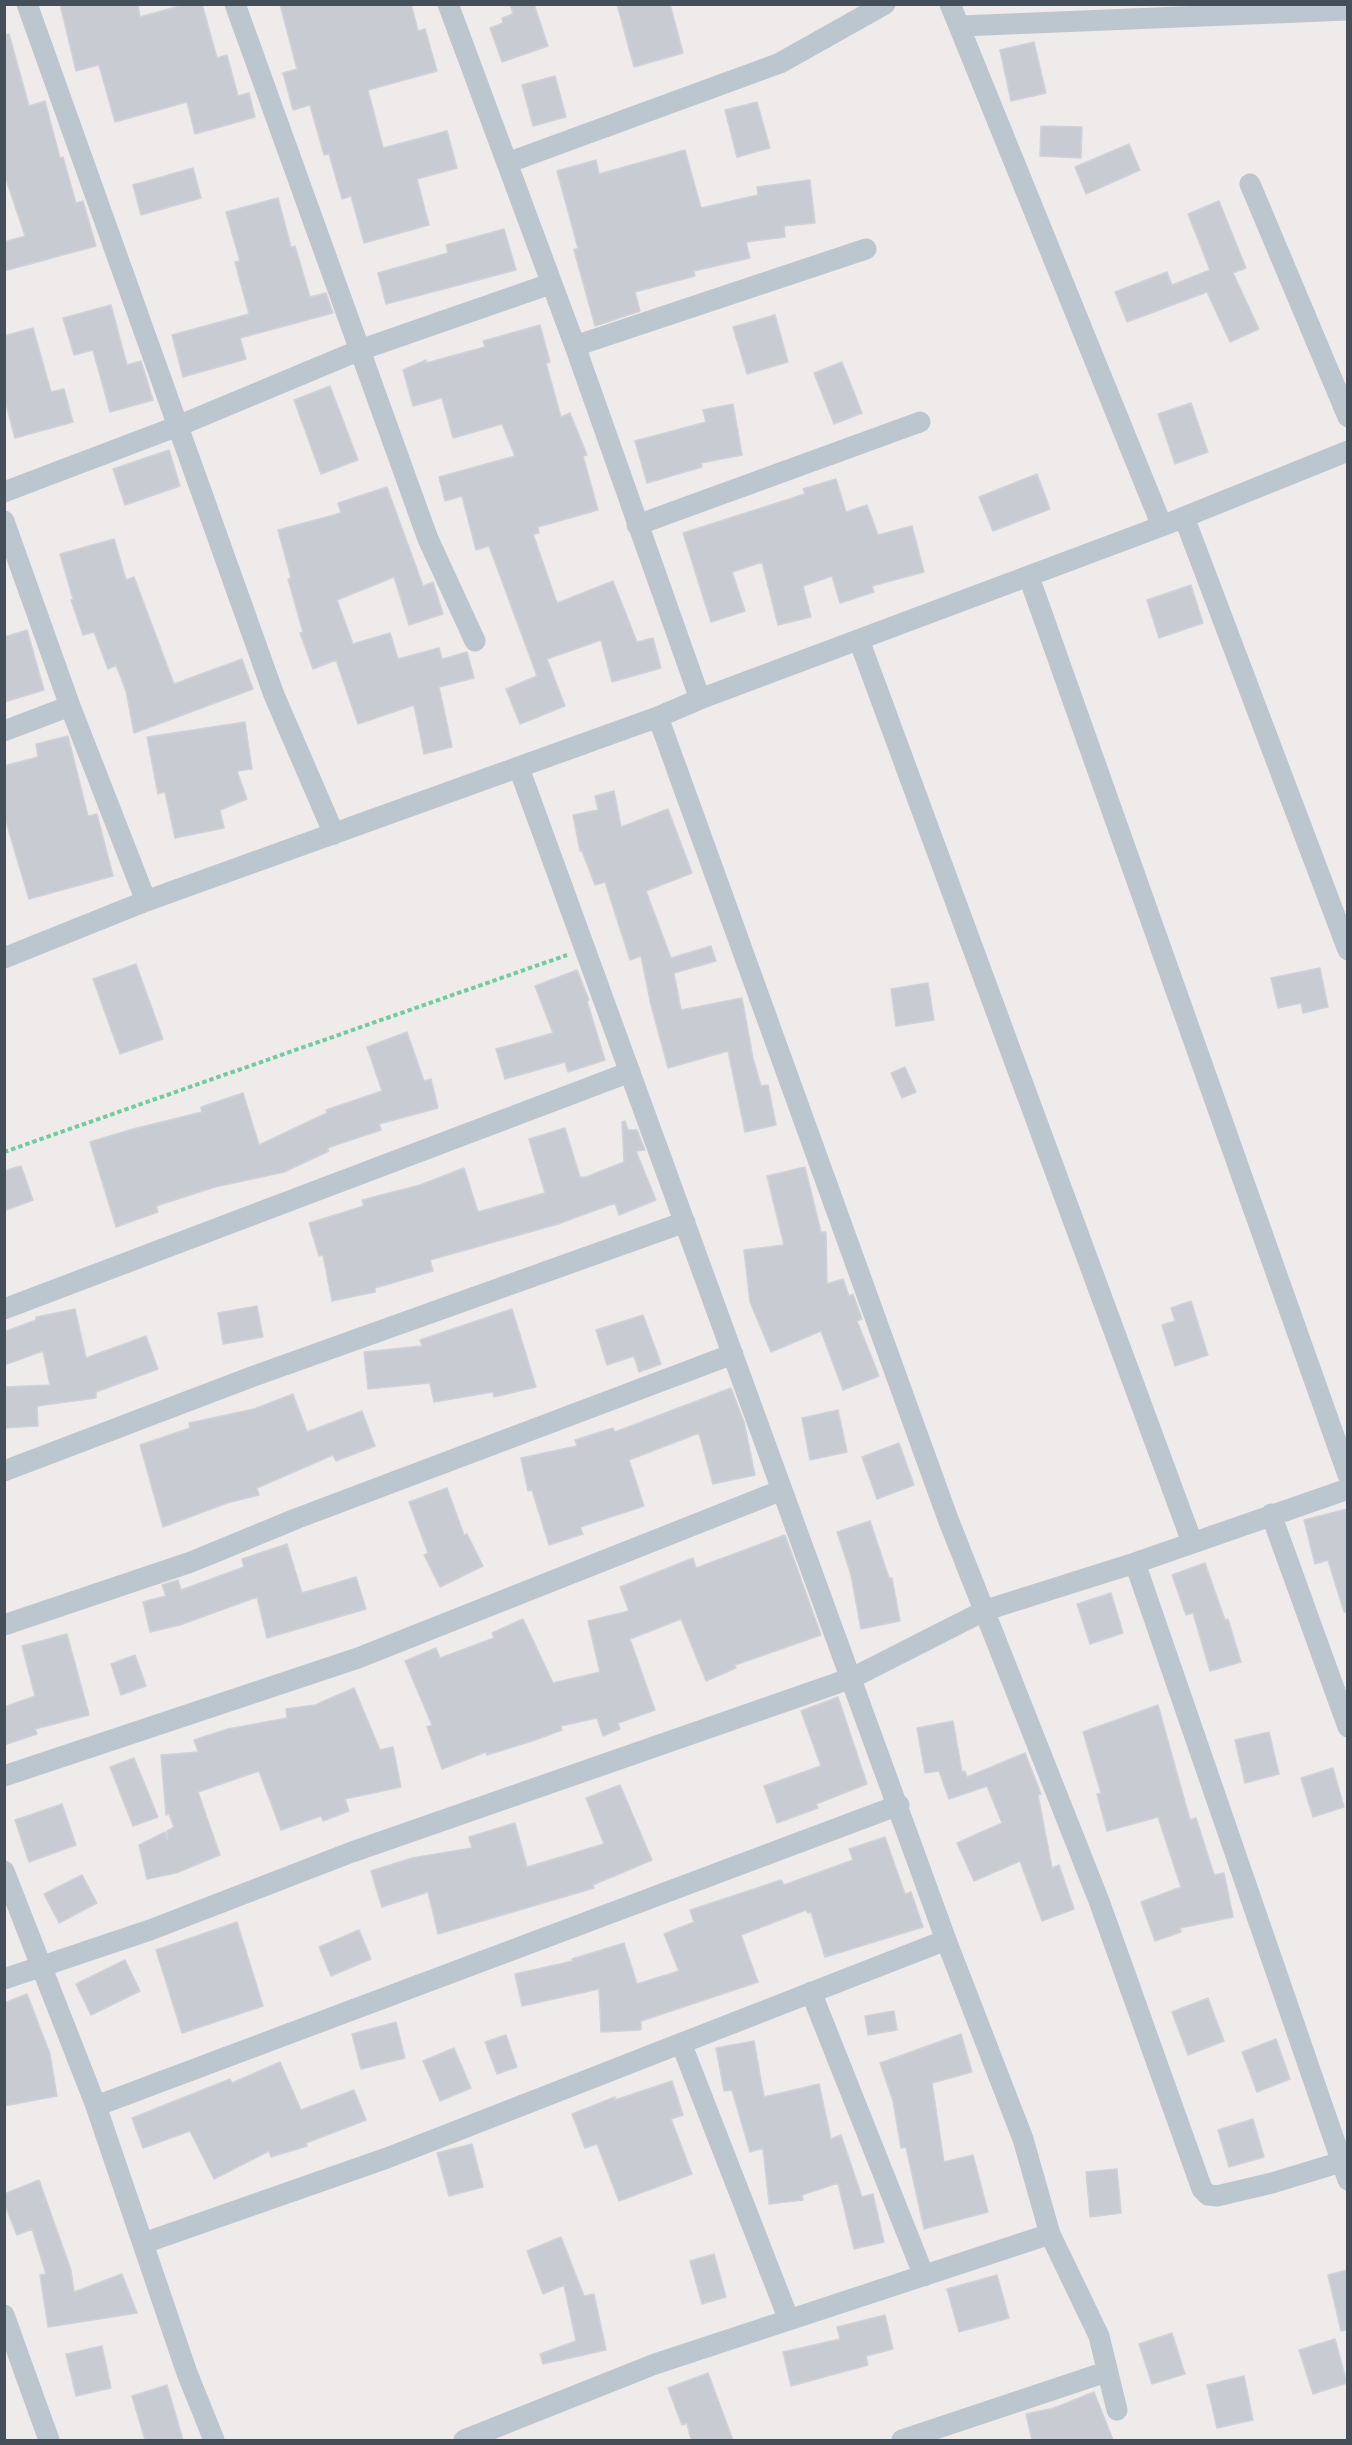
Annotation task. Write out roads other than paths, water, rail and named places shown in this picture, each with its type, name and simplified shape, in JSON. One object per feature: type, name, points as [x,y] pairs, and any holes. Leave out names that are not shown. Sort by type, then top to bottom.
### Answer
[{"type":"street","points":[[27,4],[274,695],[334,834]]},
{"type":"street","points":[[235,4],[428,539],[475,641]]},
{"type":"street","points":[[507,163],[780,63],[885,4]]},
{"type":"street","points":[[950,4],[961,26],[1162,526]]},
{"type":"street","points":[[451,5],[700,699]]},
{"type":"street","points":[[961,26],[1347,10]]},
{"type":"street","points":[[1250,184],[1347,417]]},
{"type":"street","points":[[575,346],[866,249]]},
{"type":"street","points":[[4,492],[178,426],[360,350],[550,284]]},
{"type":"street","points":[[637,525],[920,422]]},
{"type":"street","points":[[4,958],[146,901],[658,717],[700,699],[1029,577],[1347,451]]},
{"type":"street","points":[[1184,517],[1347,950]]},
{"type":"street","points":[[6,528],[70,706],[146,901]]},
{"type":"street","points":[[1029,577],[1347,1475]]},
{"type":"street","points":[[860,640],[1192,1542]]},
{"type":"street","points":[[4,731],[70,706]]},
{"type":"street","points":[[658,717],[948,1519],[986,1610],[1099,1901],[1202,2189],[1208,2195],[1217,2196],[1272,2183],[1344,2171],[1135,1563]]},
{"type":"street","points":[[519,768],[587,948],[946,1940],[1023,2139],[1050,2234],[1099,2336],[1117,2410]]},
{"type":"street","points":[[4,1309],[630,1072]]},
{"type":"street","points":[[4,1471],[265,1372],[685,1222]]},
{"type":"street","points":[[4,1625],[191,1562],[298,1518],[733,1354]]},
{"type":"street","points":[[4,1979],[40,1965],[150,1930],[352,1852],[852,1678],[986,1610],[1135,1563],[1347,1489]]},
{"type":"street","points":[[4,1776],[358,1658],[782,1490]]},
{"type":"street","points":[[1271,1514],[1347,1726]]},
{"type":"street","points":[[96,2106],[899,1805]]},
{"type":"street","points":[[4,1871],[96,2106],[187,2373],[214,2440]]},
{"type":"street","points":[[144,2243],[387,2158],[946,1940]]},
{"type":"street","points":[[811,1992],[924,2276]]},
{"type":"street","points":[[681,2043],[789,2320]]},
{"type":"street","points":[[464,2440],[655,2364],[1050,2234]]},
{"type":"street","points":[[4,2314],[49,2440]]},
{"type":"street","points":[[902,2440],[1106,2372]]}]
